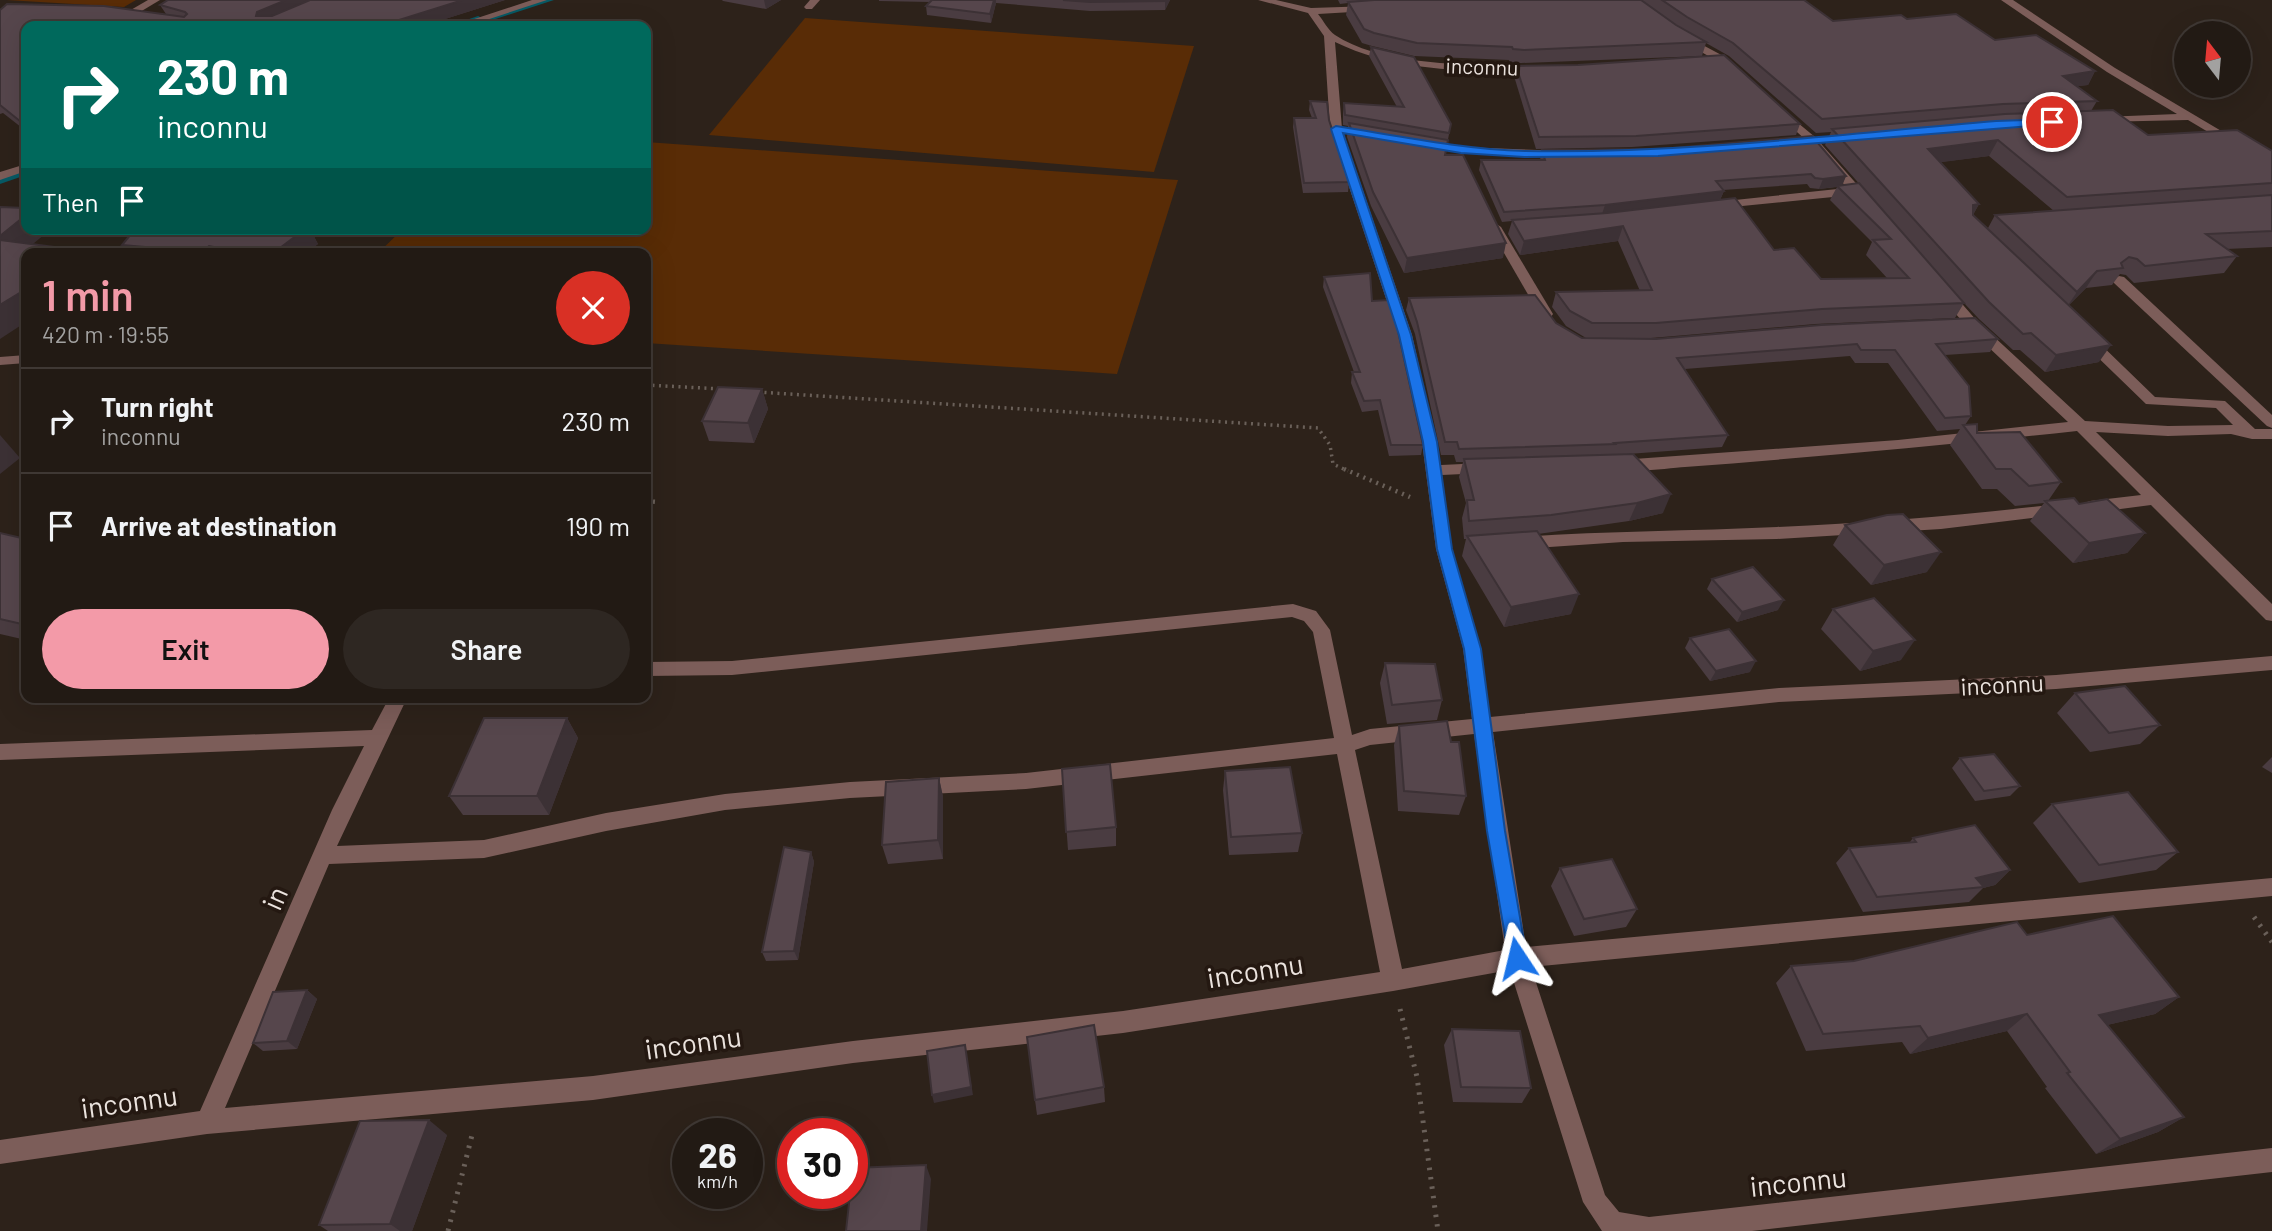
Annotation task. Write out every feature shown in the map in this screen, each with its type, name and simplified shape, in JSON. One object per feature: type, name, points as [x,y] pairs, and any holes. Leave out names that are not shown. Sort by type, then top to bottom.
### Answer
[{"type":"street","points":[[132,13],[155,0]]},
{"type":"street","points":[[474,21],[542,0]]},
{"type":"street","points":[[1263,0],[1311,11],[1377,7]]},
{"type":"street","points":[[2006,0],[2073,46],[2272,166]]},
{"type":"street","points":[[1311,11],[1329,36]]},
{"type":"street","points":[[119,13],[146,16]]},
{"type":"street","points":[[1667,28],[1723,60],[1743,78]]},
{"type":"street","name":"inconnu","points":[[1329,36],[1346,46],[1410,62],[1487,69],[1553,67]]},
{"type":"street","name":"inconnu","points":[[1329,36],[1343,130],[1405,335],[1430,442],[1439,510],[1451,548],[1472,649],[1517,958],[1595,1202],[1612,1223],[1649,1230],[2272,1160]]},
{"type":"street","points":[[1697,61],[1723,60]]},
{"type":"street","points":[[1772,104],[1811,139],[1874,212]]},
{"type":"street","points":[[2094,121],[2191,117]]},
{"type":"street","points":[[1411,141],[1464,155],[1578,154]]},
{"type":"street","points":[[0,176],[21,169]]},
{"type":"street","points":[[1700,208],[1856,191]]},
{"type":"street","points":[[1499,225],[1534,298],[1559,331]]},
{"type":"street","points":[[2119,280],[2272,423]]},
{"type":"street","points":[[1936,283],[1966,324],[2081,426],[2272,615]]},
{"type":"street","points":[[2081,333],[2151,401],[2220,404],[2252,434]]},
{"type":"street","points":[[0,361],[21,359]]},
{"type":"street","points":[[1605,465],[1712,460],[2081,426],[2168,431],[2231,429],[2252,434],[2272,434]]},
{"type":"street","points":[[1433,470],[1499,468]]},
{"type":"street","points":[[1499,545],[1623,536],[1777,533],[1941,523],[2153,499]]},
{"type":"street","points":[[651,669],[732,668],[1293,610],[1310,616],[1321,630],[1393,981]]},
{"type":"street","name":"inconnu","points":[[323,855],[484,849],[606,822],[725,802],[850,790],[1026,781],[1345,745],[1370,737],[1481,724],[1779,695],[2056,682],[2272,663]]},
{"type":"street","name":"in","points":[[207,1122],[323,855],[396,703]]},
{"type":"street","points":[[0,752],[378,738]]},
{"type":"street","name":"inconnu","points":[[0,1152],[207,1122],[481,1100],[593,1088],[853,1052],[1123,1023],[1393,981],[1517,958],[2272,887]]},
{"type":"path","points":[[651,384],[728,390]]},
{"type":"path","points":[[755,392],[1318,428],[1330,445],[1333,464],[1439,510]]},
{"type":"path","points":[[651,501],[657,502]]},
{"type":"path","points":[[1393,981],[1417,1077],[1438,1231]]},
{"type":"path","points":[[448,1231],[481,1100]]},
{"type":"shaded area","points":[[6,0],[136,0],[124,7]]},
{"type":"shaded area","points":[[805,18],[1194,46],[1154,172],[709,135]]},
{"type":"shaded area","points":[[651,142],[1178,180],[1117,374],[651,343],[651,248],[383,248],[397,235],[651,235]]},
{"type":"building","points":[[168,0],[286,0],[257,12],[256,16],[272,16],[310,0],[463,0],[396,21],[21,21],[21,122],[0,105],[0,10],[7,4],[104,6],[184,17],[187,14],[160,5]]},
{"type":"building","points":[[932,0],[994,0],[990,14],[926,6]]},
{"type":"building","points":[[1063,0],[1165,0],[1165,1],[1090,2]]},
{"type":"building","points":[[1641,0],[1706,42],[1524,50],[1512,47],[1417,43],[1364,29],[1348,2]]},
{"type":"building","points":[[1662,0],[1804,0],[1833,21],[1901,15],[1907,19],[1956,14],[1995,40],[2036,35],[2095,71],[2063,76],[2097,101],[2003,104],[1822,119],[1733,43]]},
{"type":"building","points":[[1371,47],[1414,57],[1451,124],[1449,133],[1345,115],[1344,103],[1404,107]]},
{"type":"building","points":[[1724,55],[1800,124],[1636,136],[1539,137],[1516,66],[1578,65]]},
{"type":"building","points":[[1310,101],[1327,102],[1329,120],[1349,182],[1304,183],[1294,118],[1316,118]]},
{"type":"building","points":[[2113,110],[2148,135],[2237,130],[2272,151],[2272,183],[2067,197],[1998,140],[1928,149],[1979,204],[1973,205],[1973,215],[2111,345],[2056,355],[2031,333],[2023,334],[1989,302],[1832,129],[2005,114]]},
{"type":"building","points":[[1349,123],[1448,140],[1445,155],[1463,155],[1506,243],[1407,258],[1373,192]]},
{"type":"building","points":[[1812,136],[1846,176],[1823,179],[1815,178],[1811,174],[1716,181],[1724,191],[1605,205],[1504,212],[1481,160],[1545,160],[1542,150],[1661,149]]},
{"type":"building","points":[[1859,183],[1964,303],[1822,309],[1656,323],[1592,323],[1570,311],[1556,292],[1652,290],[1623,226],[1524,241],[1512,220],[1607,213],[1735,198],[1774,250],[1794,248],[1821,279],[1909,278],[1873,240],[1891,239],[1837,186]]},
{"type":"building","points":[[2272,195],[2272,231],[2206,234],[2237,256],[2145,266],[2137,259],[2129,257],[2121,263],[2123,268],[2097,271],[2077,292],[1995,215]]},
{"type":"building","points":[[0,207],[21,208],[21,219],[0,236]]},
{"type":"building","points":[[130,235],[297,235],[280,248],[157,248],[122,245]]},
{"type":"building","points":[[0,240],[62,248],[21,248],[21,292],[0,305]]},
{"type":"building","points":[[1370,273],[1372,301],[1389,300],[1423,445],[1391,445],[1380,400],[1364,401],[1352,372],[1360,372],[1324,277]]},
{"type":"building","points":[[1535,295],[1556,323],[1582,338],[1656,339],[1821,325],[1975,318],[1998,339],[1936,344],[1969,386],[1971,416],[1945,418],[1895,350],[1861,350],[1857,344],[1677,358],[1728,435],[1615,443],[1617,444],[1459,449],[1457,442],[1445,442],[1409,298]]},
{"type":"building","points":[[718,387],[762,389],[748,423],[702,421]]},
{"type":"building","points":[[1977,424],[1977,433],[2020,432],[2061,482],[2029,486],[2011,469],[1996,469],[1963,425]]},
{"type":"building","points":[[1633,454],[1671,494],[1637,503],[1551,515],[1469,521],[1467,500],[1474,500],[1464,459]]},
{"type":"building","points":[[2074,498],[2079,504],[2107,499],[2145,533],[2089,543],[2045,501]]},
{"type":"building","points":[[1903,514],[1941,552],[1884,565],[1845,525],[1887,515]]},
{"type":"building","points":[[1537,531],[1579,594],[1511,607],[1467,536]]},
{"type":"building","points":[[0,533],[21,538],[21,624],[0,619]]},
{"type":"building","points":[[1753,567],[1784,600],[1742,612],[1712,579]]},
{"type":"building","points":[[1874,598],[1915,640],[1873,651],[1833,609]]},
{"type":"building","points":[[1729,629],[1756,661],[1716,671],[1690,638]]},
{"type":"building","points":[[1385,663],[1435,664],[1442,700],[1392,705]]},
{"type":"building","points":[[2125,686],[2160,725],[2109,733],[2075,693]]},
{"type":"building","points":[[484,718],[567,718],[537,796],[449,796]]},
{"type":"building","points":[[1447,721],[1451,742],[1459,742],[1466,796],[1404,791],[1399,726]]},
{"type":"building","points":[[1994,754],[2020,786],[1984,791],[1960,758]]},
{"type":"building","points":[[1110,764],[1116,827],[1066,832],[1062,769]]},
{"type":"building","points":[[1290,767],[1302,833],[1231,837],[1225,771]]},
{"type":"building","points":[[939,778],[938,840],[882,845],[886,782]]},
{"type":"building","points":[[2128,792],[2178,852],[2099,865],[2052,804]]},
{"type":"building","points":[[1975,825],[2010,870],[1976,878],[1984,887],[1877,897],[1849,848],[1916,842],[1913,838]]},
{"type":"building","points":[[784,847],[811,852],[794,951],[762,952]]},
{"type":"building","points":[[1612,859],[1637,909],[1584,919],[1560,868]]},
{"type":"building","points":[[2113,916],[2179,997],[2099,1015],[2184,1117],[2120,1139],[2067,1073],[2070,1072],[2027,1014],[1928,1038],[1920,1026],[1823,1034],[1791,966],[1854,961],[2017,922],[2027,935]]},
{"type":"building","points":[[307,990],[287,1041],[253,1043],[273,992]]},
{"type":"building","points":[[1094,1025],[1104,1087],[1035,1100],[1027,1037]]},
{"type":"building","points":[[1452,1029],[1520,1031],[1531,1088],[1461,1087]]},
{"type":"building","points":[[965,1045],[971,1087],[932,1095],[927,1051]]},
{"type":"building","points":[[429,1120],[390,1224],[319,1225],[360,1121]]},
{"type":"building","points":[[926,1165],[921,1231],[846,1231],[848,1209],[868,1209],[868,1167]]},
{"type":"waterway","points":[[484,21],[551,0]]},
{"type":"waterway","points":[[468,21],[478,18]]},
{"type":"waterway","points":[[0,181],[21,174]]},
{"type":"route","points":[[1517,958],[1496,831],[1472,649],[1444,549],[1430,442],[1405,335],[1336,129],[1461,150],[1524,154],[1658,153],[1753,147],[1811,139],[1996,124],[2052,122]]}]
